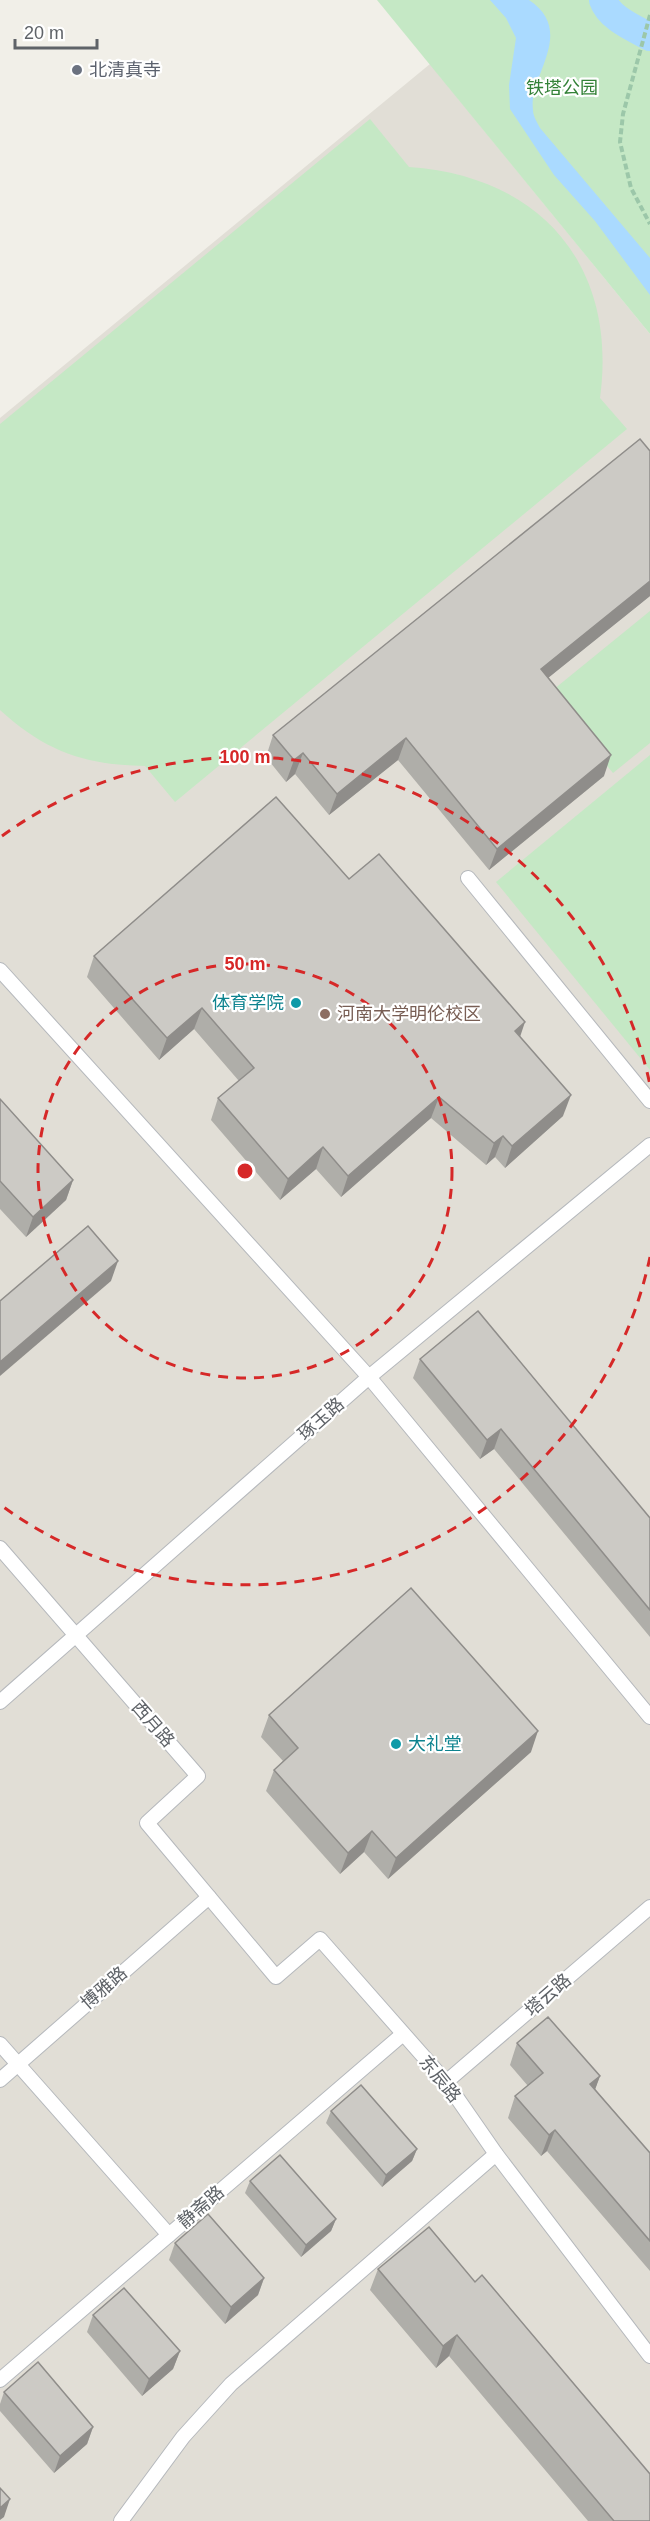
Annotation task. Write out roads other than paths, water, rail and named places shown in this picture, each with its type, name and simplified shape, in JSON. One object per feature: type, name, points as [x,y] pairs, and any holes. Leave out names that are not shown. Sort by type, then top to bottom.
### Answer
[{"type":"lane","points":[[468,878],[650,1101]]},
{"type":"lane","points":[[0,970],[369,1377],[650,1717]]},
{"type":"lane","name":"琢玉路","points":[[0,1702],[369,1377],[650,1145]]},
{"type":"lane","name":"西月路","points":[[0,1548],[198,1776],[147,1823],[209,1897]]},
{"type":"lane","name":"东辰路","points":[[209,1897],[276,1977],[320,1939],[446,2082],[496,2154],[650,2356]]},
{"type":"lane","name":"博雅路","points":[[0,2080],[209,1897]]},
{"type":"lane","name":"塔云路","points":[[446,2082],[650,1907]]},
{"type":"lane","name":"静斋路","points":[[0,2380],[403,2034]]},
{"type":"lane","points":[[0,2044],[169,2235]]},
{"type":"lane","points":[[121,2521],[183,2437],[231,2384],[496,2154]]},
{"type":"water","points":[[490,0],[529,0],[543,13],[549,26],[550,40],[533,97],[534,117],[540,128],[650,258],[650,295],[595,221],[554,175],[510,109],[509,85],[516,38],[506,18]]},
{"type":"waterway","points":[[603,0],[616,17],[650,37]]},
{"type":"place","name":"北清真寺","points":[[77,70]]},
{"type":"place","name":"体育学院","points":[[296,1003]]},
{"type":"place","name":"河南大学明伦校区","points":[[325,1014]]},
{"type":"place","name":"大礼堂","points":[[396,1744]]},
{"type":"park label","name":"铁塔公园","points":[[562,88]]}]
